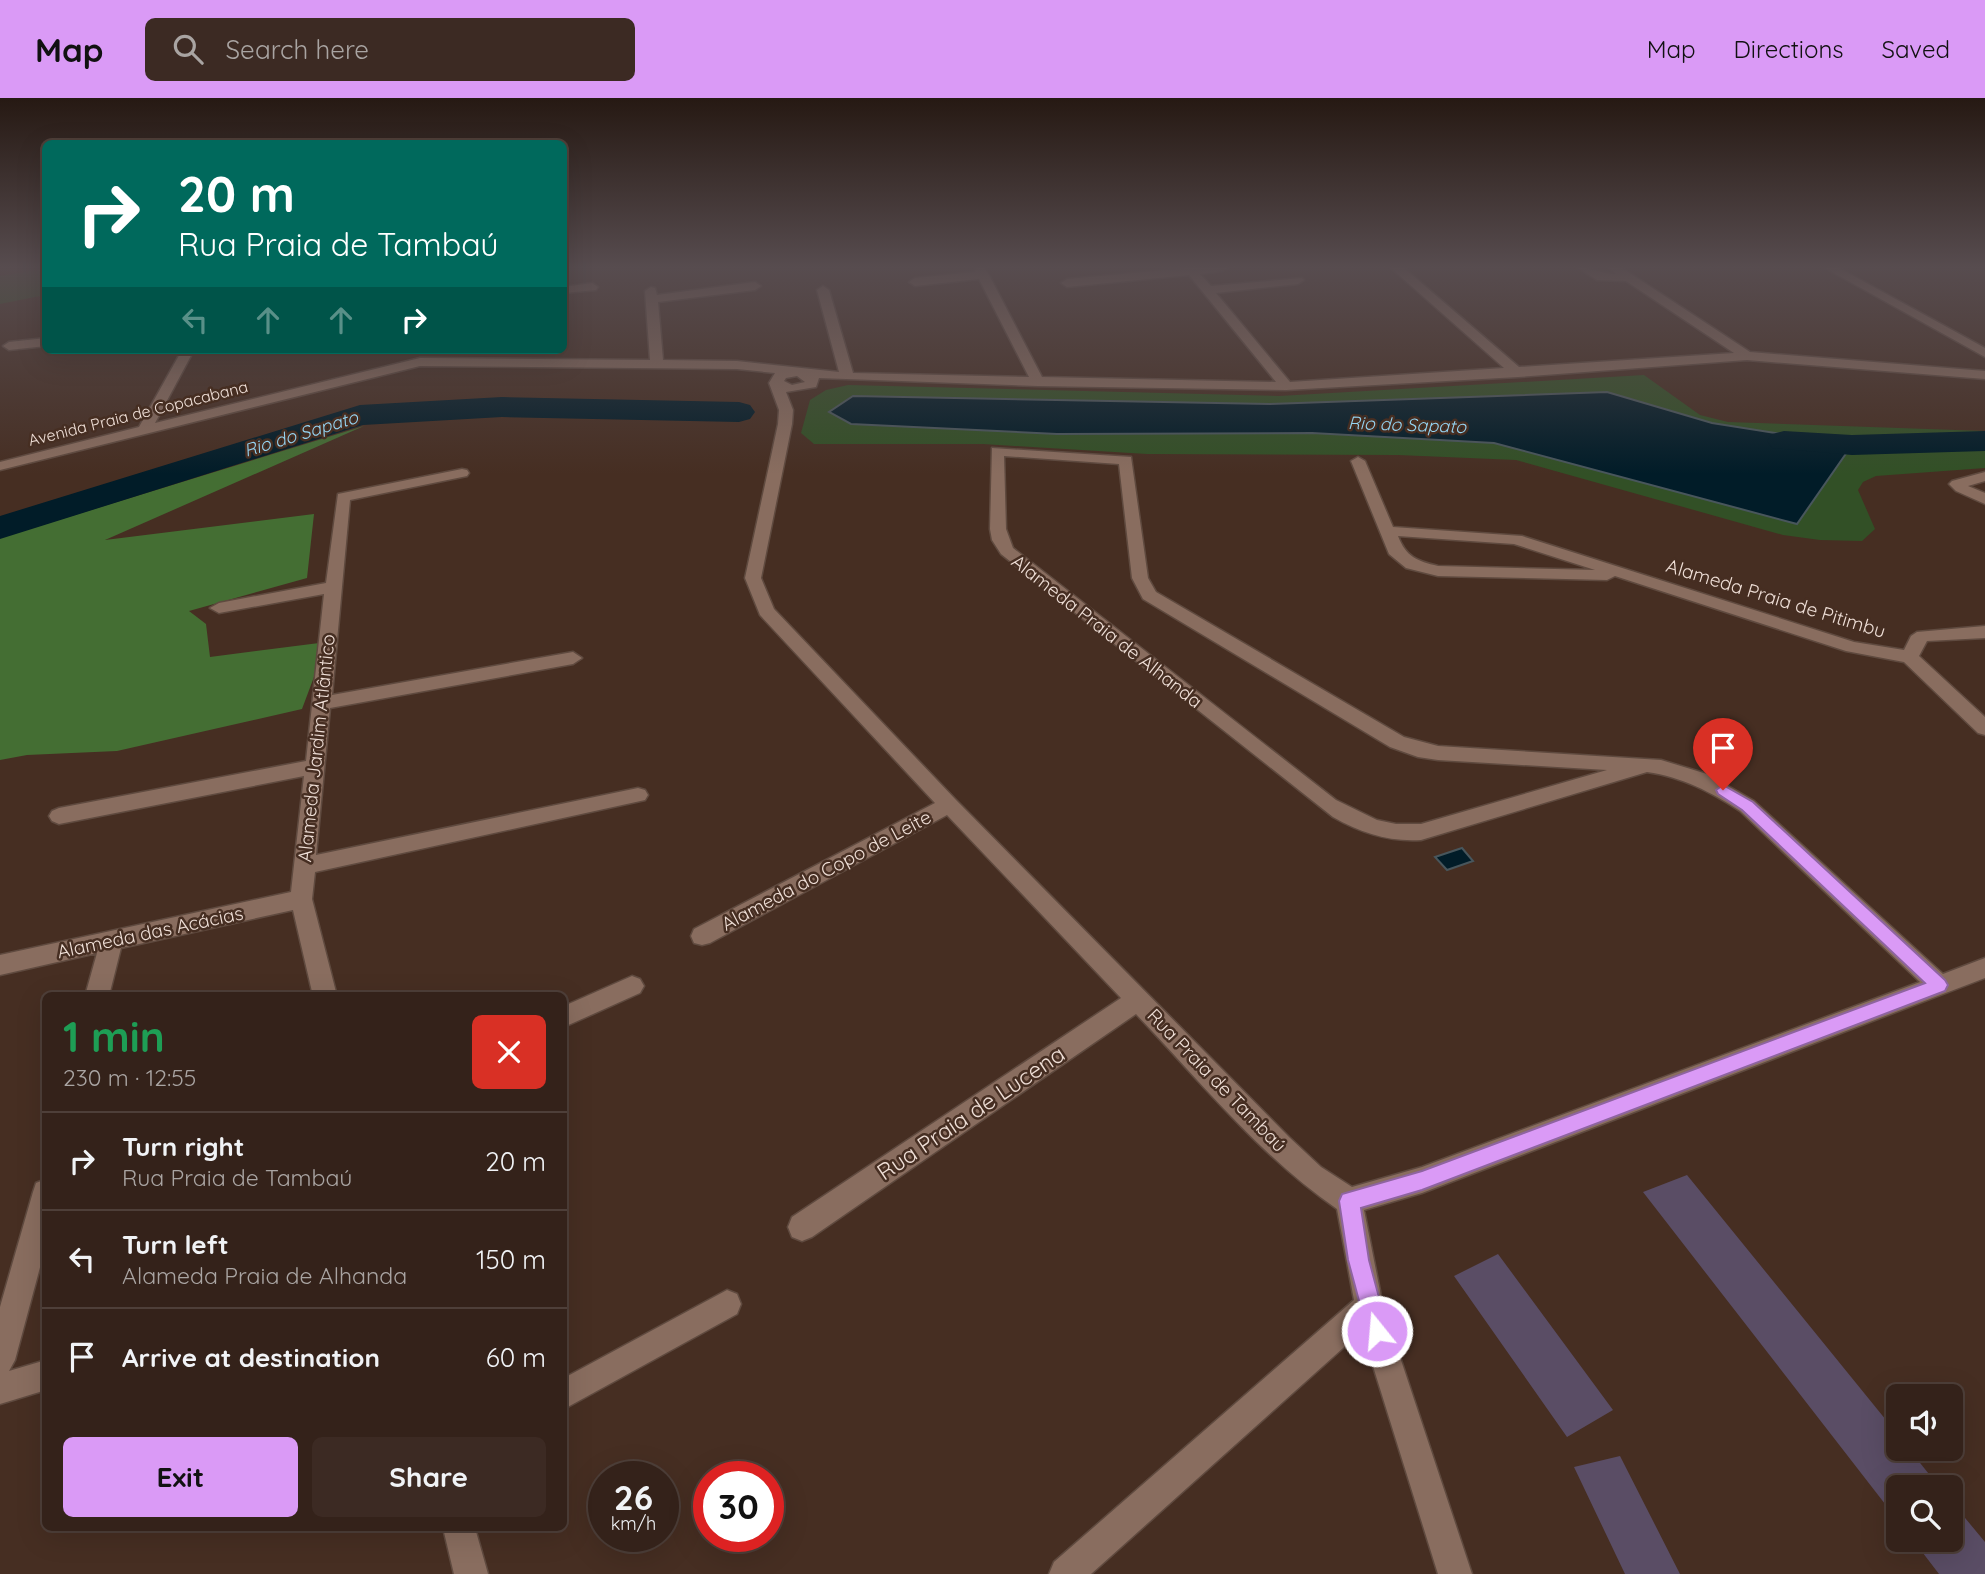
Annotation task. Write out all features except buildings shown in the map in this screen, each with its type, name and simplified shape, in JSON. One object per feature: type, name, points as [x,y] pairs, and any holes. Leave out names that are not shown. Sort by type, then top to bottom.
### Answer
[{"type":"street","points":[[655,337],[657,365]]},
{"type":"street","points":[[836,337],[847,377]]},
{"type":"street","points":[[1015,337],[1038,382]]},
{"type":"street","points":[[1246,337],[1286,386]]},
{"type":"street","points":[[1476,337],[1518,373]]},
{"type":"street","points":[[1718,337],[1747,356]]},
{"type":"street","points":[[1956,337],[1985,353]]},
{"type":"street","points":[[0,358],[11,343],[42,342]]},
{"type":"street","points":[[145,429],[186,354]]},
{"type":"street","name":"Avenida Praia de Copacabana","points":[[0,466],[422,356],[657,365],[737,365],[847,377],[1286,386],[1747,356],[1985,375]]},
{"type":"street","name":"Avenida Praia de Copacabana","points":[[700,366],[744,373],[787,389],[847,377]]},
{"type":"street","points":[[786,410],[776,384],[781,375],[799,372],[813,378],[806,387]]},
{"type":"street","name":"Rua Praia de Tambaú","points":[[806,387],[786,410],[755,561],[753,578],[766,611],[949,805],[1280,1146],[1312,1176],[1349,1201]]},
{"type":"street","name":"Alameda Praia de Alhanda","points":[[1647,765],[1421,832],[1400,835],[1352,820],[1329,806],[1007,551],[1000,540],[998,529],[997,451],[1126,460],[1140,578],[1149,595],[1397,742],[1418,750],[1438,753],[1647,765],[1668,767],[1695,776],[1723,790],[1747,806],[1939,985]]},
{"type":"street","name":"Alameda Praia de Pitimbu","points":[[1358,461],[1397,554],[1412,565],[1425,569],[1631,576]]},
{"type":"street","name":"Alameda Jardim Atlântico","points":[[324,992],[300,899],[343,497],[462,473]]},
{"type":"street","points":[[1985,476],[1957,484],[1985,499]]},
{"type":"street","name":"Alameda Praia de Pitimbu","points":[[1387,531],[1508,537],[1852,647],[1910,657]]},
{"type":"street","points":[[219,608],[333,587]]},
{"type":"street","points":[[1985,632],[1923,636],[1917,640],[1910,657],[1985,728]]},
{"type":"street","points":[[321,703],[573,658]]},
{"type":"street","points":[[59,816],[313,767]]},
{"type":"street","points":[[304,866],[638,795]]},
{"type":"street","name":"Alameda do Copo de Leite","points":[[702,936],[949,805]]},
{"type":"street","name":"Alameda das Acácias","points":[[0,965],[300,899]]},
{"type":"street","points":[[98,992],[112,940]]},
{"type":"street","points":[[1455,1574],[1369,1306],[1349,1201],[1422,1181],[1985,968]]},
{"type":"street","points":[[567,1016],[632,986]]},
{"type":"street","name":"Rua Praia de Lucena","points":[[802,1227],[1139,999]]},
{"type":"street","points":[[0,1360],[42,1207]]},
{"type":"street","points":[[567,1392],[727,1304]]},
{"type":"street","points":[[1066,1574],[1369,1306]]},
{"type":"street","points":[[0,1389],[42,1376]]},
{"type":"street","points":[[460,1531],[471,1574]]},
{"type":"green space","points":[[1644,375],[1700,415],[1728,422],[1985,431],[1985,468],[1876,476],[1863,482],[1858,490],[1875,529],[1862,541],[1820,540],[1783,535],[1516,460],[1398,455],[1147,454],[983,444],[814,444],[801,433],[810,400],[826,390],[848,385],[1279,396]]},
{"type":"green space","points":[[364,426],[105,540],[314,514],[307,578],[189,611],[206,624],[210,657],[327,642],[302,709],[117,751],[27,755],[0,760],[0,538]]},
{"type":"water","points":[[1607,392],[1712,423],[1852,445],[1797,524],[1494,443],[1312,433],[1057,434],[851,424],[829,412],[853,396],[1270,404]]},
{"type":"water","points":[[1462,848],[1473,861],[1447,870],[1435,857]]},
{"type":"waterway","name":"Rio do Sapato","points":[[0,528],[360,415],[502,407],[739,412]]},
{"type":"waterway","name":"Rio do Sapato","points":[[1784,441],[1852,445],[1985,441]]},
{"type":"route","points":[[1377,1331],[1359,1260],[1349,1201],[1422,1181],[1939,985],[1747,806],[1723,790]]}]
